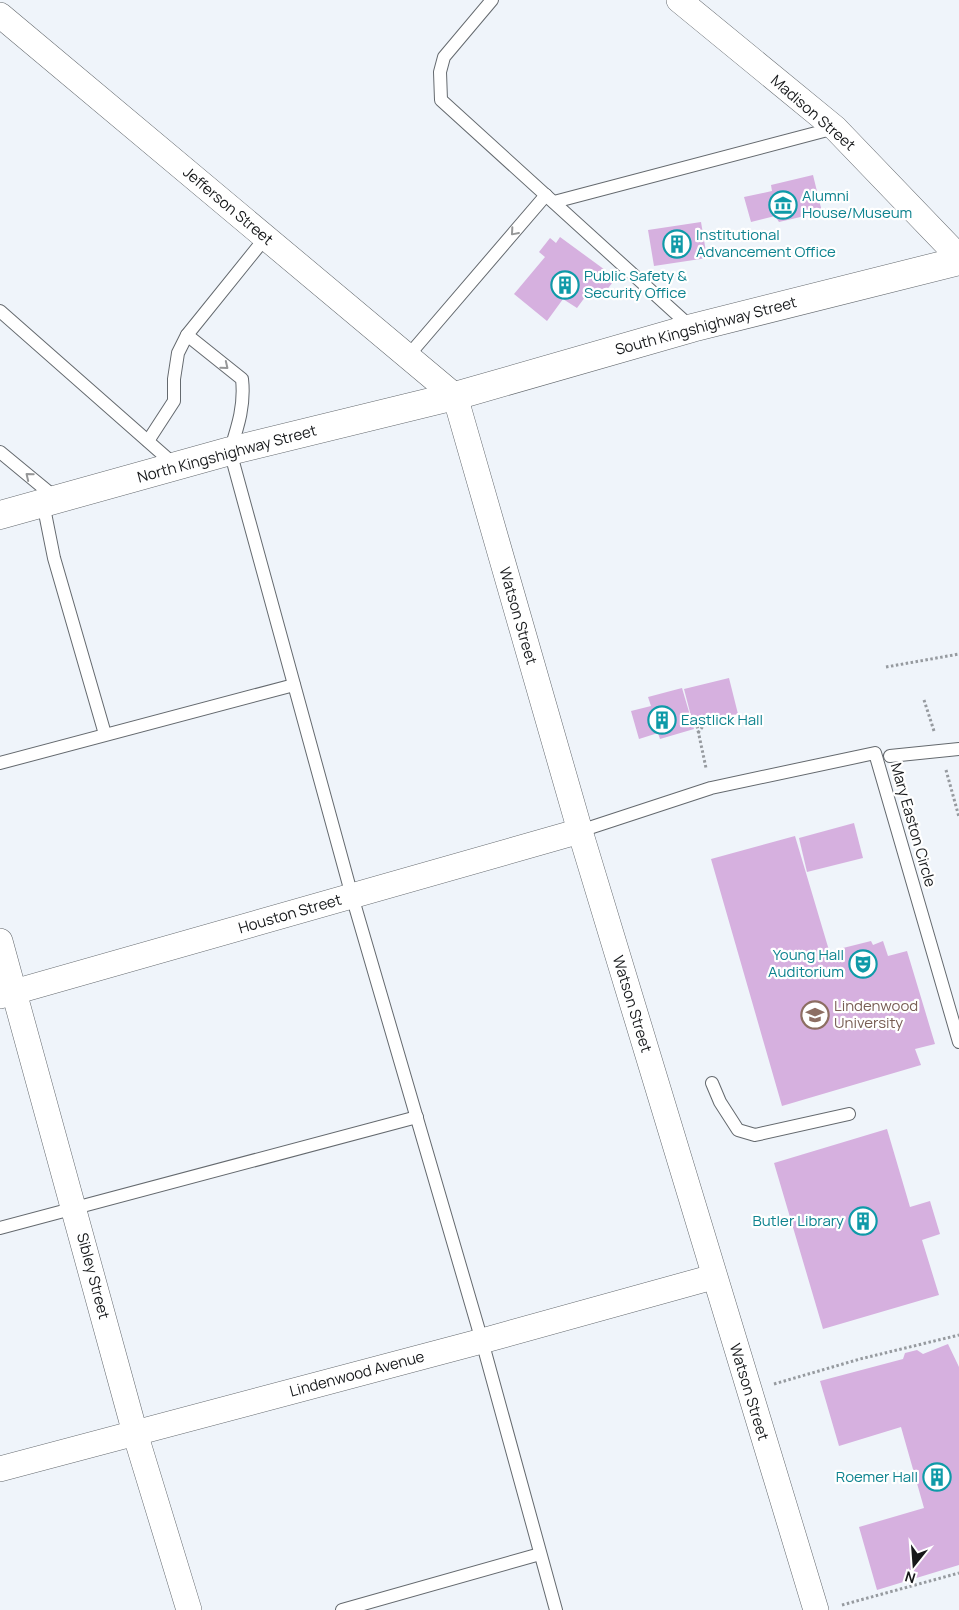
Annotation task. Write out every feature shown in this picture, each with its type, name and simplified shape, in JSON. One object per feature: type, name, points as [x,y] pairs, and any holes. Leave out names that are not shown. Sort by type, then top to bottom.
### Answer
[{"type":"main road","name":"South Kingshighway Street","points":[[456,396],[692,328],[959,259]]},
{"type":"main road","name":"North Kingshighway Street","points":[[0,515],[230,451],[456,396]]},
{"type":"street","name":"Madison Street","points":[[679,0],[834,128],[959,259]]},
{"type":"street","name":"Jefferson Street","points":[[0,15],[456,396]]},
{"type":"street","name":"Watson Street","points":[[456,396],[580,831],[816,1610]]},
{"type":"street","name":"Houston Street","points":[[7,994],[580,831]]},
{"type":"street","name":"Sibley Street","points":[[0,941],[7,994],[74,1207],[135,1432],[189,1610]]},
{"type":"street","name":"Lindenwood Avenue","points":[[0,1469],[482,1342],[714,1277]]},
{"type":"lane","points":[[492,0],[444,57],[440,72],[441,100],[692,328]]},
{"type":"lane","points":[[408,356],[550,199],[834,128]]},
{"type":"lane","points":[[148,441],[174,400],[174,379],[178,353],[187,335],[266,238]]},
{"type":"lane","points":[[0,311],[176,466]]},
{"type":"lane","points":[[187,335],[242,379],[242,415],[230,451],[352,896],[482,1342],[556,1610]]},
{"type":"lane","points":[[0,452],[50,501],[54,558],[105,734]]},
{"type":"lane","points":[[0,762],[294,685]]},
{"type":"lane","points":[[890,756],[959,749]]},
{"type":"lane","name":"Mary Easton Circle","points":[[580,831],[711,788],[875,753],[956,1021],[959,1042]]},
{"type":"lane","points":[[712,1083],[720,1102],[738,1130],[755,1135],[849,1114]]},
{"type":"lane","points":[[0,1228],[417,1117]]},
{"type":"lane","points":[[342,1610],[540,1554]]},
{"type":"path","points":[[886,667],[959,654]]},
{"type":"path","points":[[696,721],[711,788]]},
{"type":"path","points":[[698,733],[706,722]]},
{"type":"path","points":[[769,1385],[860,1359],[959,1336]]},
{"type":"path","points":[[841,1605],[959,1573]]},
{"type":"building","name":"Alumni House/Museum","points":[[813,175],[822,212],[779,222],[775,216],[751,222],[744,197],[772,191],[771,185]]},
{"type":"building","name":"Institutional Advancement Office","points":[[701,222],[707,258],[654,266],[648,230]]},
{"type":"building","name":"Public Safety & Security Office","points":[[560,237],[616,278],[599,300],[588,293],[577,308],[563,299],[547,321],[514,294],[545,257],[539,252],[550,238],[556,243]]},
{"type":"building","name":"Eastlick Hall","points":[[729,678],[738,714],[710,721],[709,716],[692,720],[684,689]]},
{"type":"building","name":"Eastlick Hall","points":[[682,688],[694,729],[660,739],[658,733],[639,739],[631,711],[651,706],[648,697]]},
{"type":"building","points":[[854,823],[863,858],[807,872],[799,838]]},
{"type":"building","points":[[795,836],[831,957],[840,954],[839,949],[871,941],[873,945],[883,941],[888,956],[907,951],[935,1044],[915,1049],[921,1065],[782,1106],[711,859]]},
{"type":"building","name":"Butler Library","points":[[887,1129],[910,1207],[930,1201],[940,1234],[922,1240],[939,1295],[823,1329],[774,1163]]},
{"type":"building","name":"Roemer Hall","points":[[948,1344],[959,1367],[959,1565],[877,1590],[859,1527],[924,1508],[901,1427],[839,1446],[820,1381],[903,1359],[905,1353],[917,1350],[923,1354]]},
{"type":"place","name":"Alumni House/Museum","points":[[783,205]]},
{"type":"place","name":"Institutional Advancement Office","points":[[677,244]]},
{"type":"place","name":"Public Safety & Security Office","points":[[565,285]]},
{"type":"place","name":"Eastlick Hall","points":[[662,720]]},
{"type":"place","name":"Young Hall Auditorium","points":[[863,964]]},
{"type":"place","name":"Lindenwood University","points":[[815,1015]]},
{"type":"place","name":"Butler Library","points":[[863,1221]]},
{"type":"place","name":"Roemer Hall","points":[[937,1477]]}]
